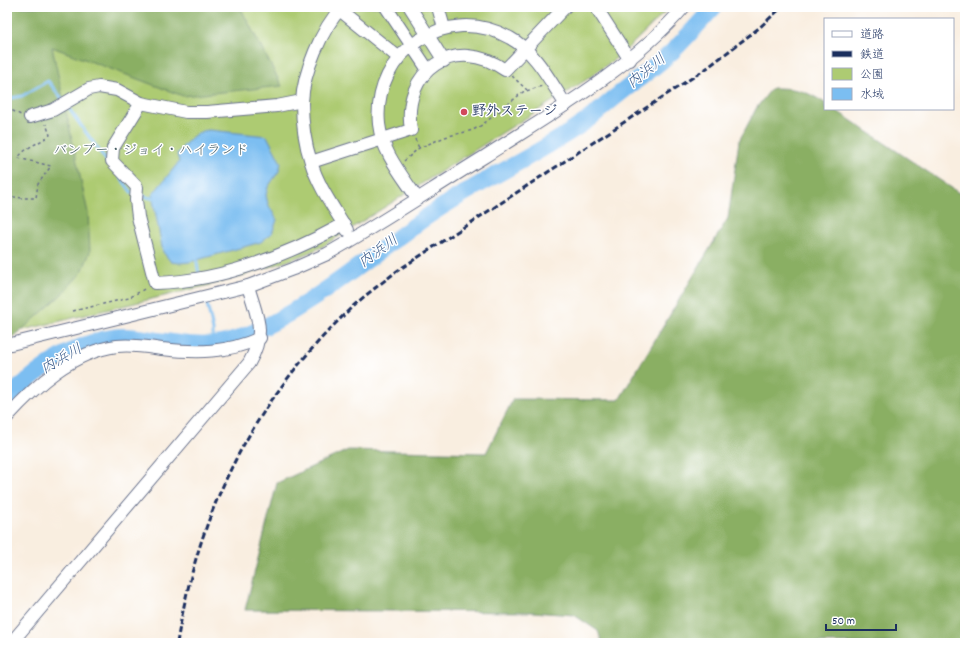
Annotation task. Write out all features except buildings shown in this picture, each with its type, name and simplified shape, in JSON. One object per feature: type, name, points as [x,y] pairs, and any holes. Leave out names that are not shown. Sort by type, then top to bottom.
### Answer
[{"type":"street","points":[[386,7],[428,70]]},
{"type":"street","points":[[410,7],[444,61]]},
{"type":"street","points":[[438,7],[444,28]]},
{"type":"street","points":[[311,162],[411,130],[409,112],[413,90],[428,70],[444,61],[460,56],[481,58],[494,62],[505,70],[526,50],[565,7]]},
{"type":"street","points":[[7,345],[248,286],[327,254],[566,105],[630,60],[671,22],[684,7]]},
{"type":"street","points":[[353,239],[340,226],[311,162],[305,132],[302,102],[305,84],[324,32],[339,8],[398,57]]},
{"type":"street","points":[[598,8],[630,60]]},
{"type":"street","points":[[417,198],[396,167],[382,140],[379,123],[380,100],[387,76],[398,57],[411,45],[444,28],[458,26],[472,26],[489,30],[510,38],[526,50],[540,65],[566,105]]},
{"type":"street","points":[[30,117],[43,114],[89,89],[99,87],[117,90],[141,103],[200,113],[277,106],[302,102]]},
{"type":"street","points":[[141,103],[132,120],[119,138],[111,154],[112,161],[118,169],[137,188],[136,200],[138,217],[155,283],[188,281],[246,267],[315,241],[340,226]]},
{"type":"street","points":[[11,643],[249,363],[256,350],[259,331],[248,286]]},
{"type":"street","points":[[7,417],[29,394],[51,376],[80,358],[102,350],[117,346],[135,345],[207,352],[243,346],[259,331]]},
{"type":"path","points":[[196,7],[204,7]]},
{"type":"path","points":[[213,7],[222,9]]},
{"type":"path","points":[[505,70],[527,90]]},
{"type":"path","points":[[396,167],[419,148],[446,137],[473,130],[482,125],[517,95],[527,90],[552,83]]},
{"type":"path","points":[[7,108],[30,117]]},
{"type":"path","points":[[7,196],[36,198],[38,184],[51,166],[18,158],[22,152],[43,141],[50,135],[43,114]]},
{"type":"path","points":[[73,312],[129,298],[155,283]]},
{"type":"green space","name":"バンブー・ジョイ・ハイランド","points":[[7,7],[670,7],[623,53],[586,80],[320,248],[288,261],[222,282],[7,334]]},
{"type":"green space","points":[[7,7],[240,7],[282,86],[183,96],[52,47],[88,213],[90,252],[82,272],[59,297],[7,343]]},
{"type":"green space","points":[[772,88],[806,93],[824,102],[824,110],[835,110],[965,197],[965,643],[602,643],[598,631],[574,615],[532,612],[245,610],[277,483],[348,450],[486,453],[513,399],[619,400],[728,218],[739,141],[757,107]]},
{"type":"water","points":[[209,130],[267,136],[281,163],[279,171],[268,187],[266,195],[268,204],[277,220],[272,233],[261,242],[190,262],[171,262],[163,252],[152,195],[179,162],[177,154],[191,138],[199,133]]},
{"type":"waterway","name":"内浜川","points":[[7,400],[33,376],[48,365],[64,355],[99,340],[117,337],[134,337],[186,344],[212,345],[238,339],[288,314],[336,283],[446,204],[560,138],[594,115],[674,50],[714,7]]},
{"type":"waterway","points":[[7,99],[22,96],[48,81],[64,101]]},
{"type":"waterway","points":[[67,106],[108,163]]},
{"type":"waterway","points":[[121,178],[132,193]]},
{"type":"waterway","points":[[139,195],[155,199]]},
{"type":"waterway","points":[[196,257],[199,275]]},
{"type":"waterway","points":[[207,304],[213,330],[213,345]]},
{"type":"railway","points":[[177,643],[187,594],[200,547],[216,503],[235,461],[258,421],[285,382],[315,345],[350,309],[397,271],[707,68],[759,28],[782,7]]},
{"type":"place","name":"野外ステージ","points":[[464,112]]}]
